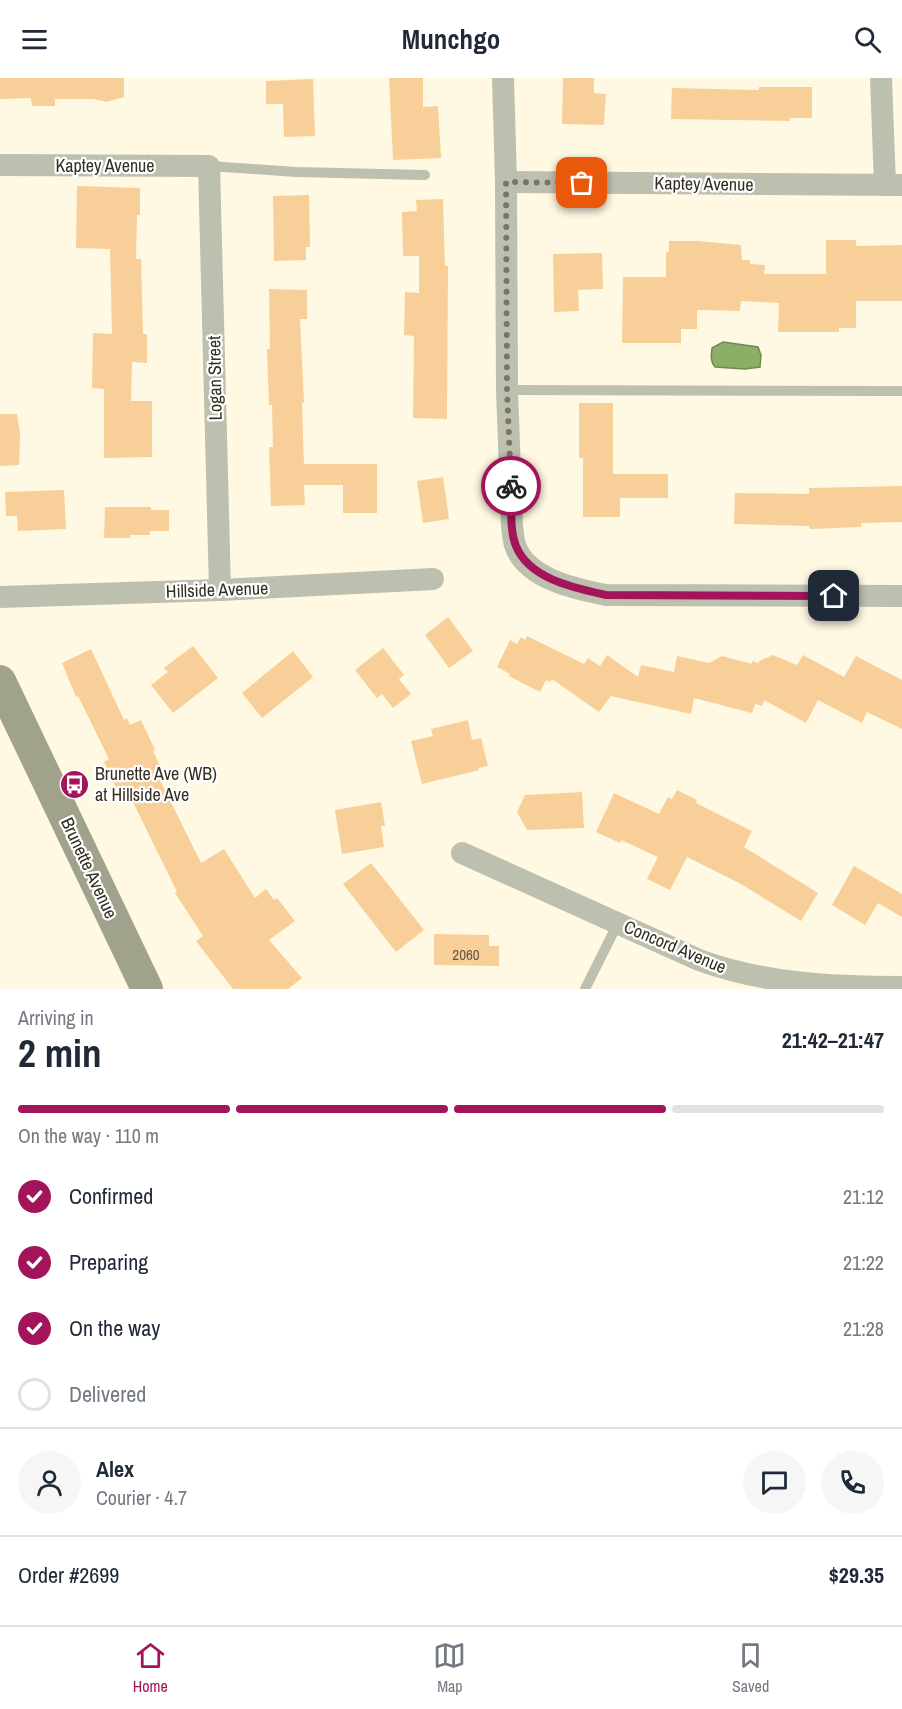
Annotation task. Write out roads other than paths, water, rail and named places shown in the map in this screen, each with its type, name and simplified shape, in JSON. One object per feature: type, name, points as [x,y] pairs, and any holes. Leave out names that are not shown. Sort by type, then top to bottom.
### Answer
[{"type":"street","points":[[503,78],[507,390],[512,526],[515,545],[521,557],[531,568],[570,587],[606,595],[902,596]]},
{"type":"street","points":[[881,78],[893,185]]},
{"type":"street","name":"Kaptey Avenue","points":[[0,165],[209,166]]},
{"type":"street","name":"Logan Street","points":[[209,166],[220,590]]},
{"type":"street","name":"Kaptey Avenue","points":[[506,182],[893,185]]},
{"type":"street","name":"Hillside Avenue","points":[[0,597],[220,590],[433,579]]},
{"type":"street","name":"Brunette Avenue","points":[[0,681],[147,989]]},
{"type":"street","name":"Concord Avenue","points":[[462,852],[723,969],[785,982],[902,987]]},
{"type":"lane","points":[[209,166],[296,172],[425,175]]},
{"type":"lane","points":[[507,390],[902,391]]},
{"type":"lane","points":[[585,989],[618,922]]},
{"type":"place","name":"Brunette Ave (WB) at Hillside Ave","points":[[74,784]]}]
